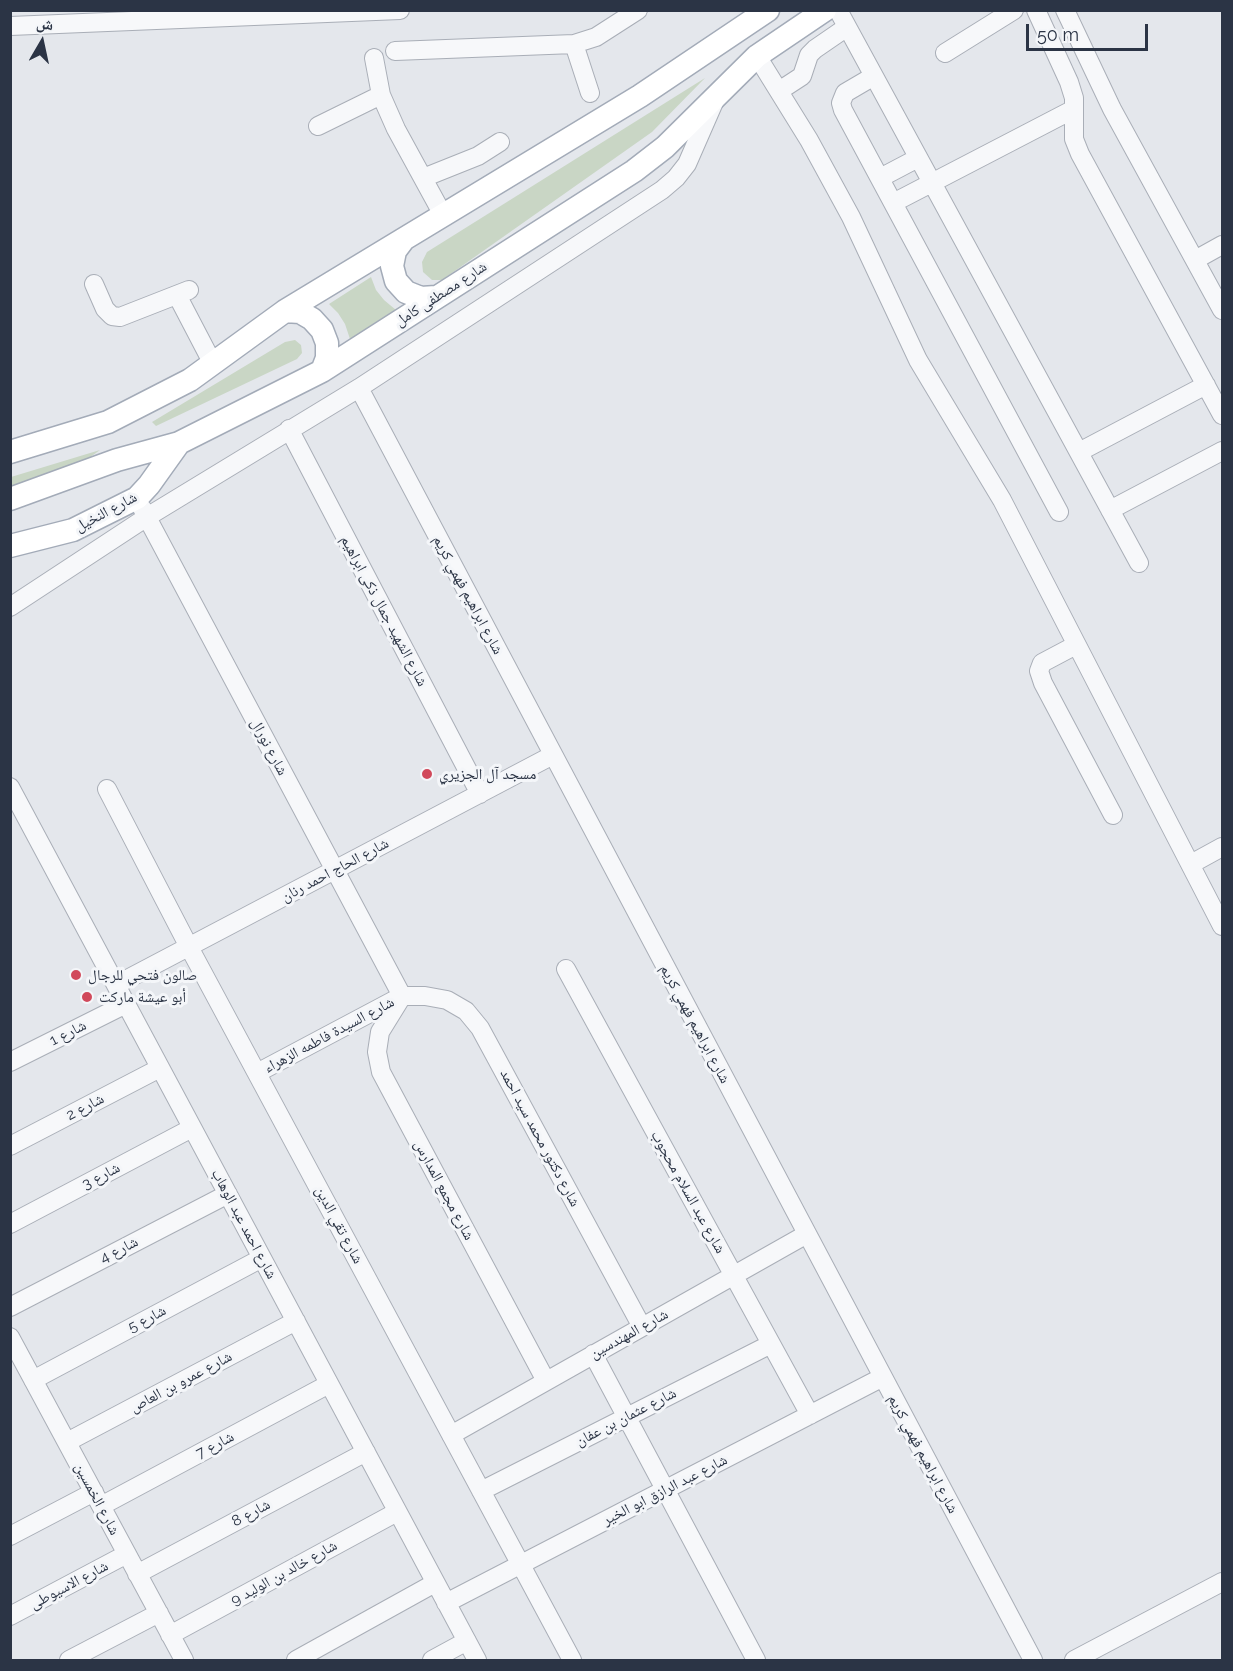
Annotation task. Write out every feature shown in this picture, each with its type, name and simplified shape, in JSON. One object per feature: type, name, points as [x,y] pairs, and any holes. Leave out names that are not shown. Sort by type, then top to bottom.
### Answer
[{"type":"main road","points":[[10,452],[108,422],[190,380],[285,311],[640,96],[768,10]]},
{"type":"main road","name":"شارع مصطفى كامل","points":[[10,499],[117,460],[179,443],[322,371],[633,171],[665,147],[757,56],[825,10]]},
{"type":"main road","points":[[404,239],[395,251],[393,259],[392,266],[396,281],[406,292],[421,298],[436,297]]},
{"type":"main road","points":[[285,311],[300,312],[312,319],[322,330],[327,343],[327,358],[322,371]]},
{"type":"main road","name":"شارع النخيل","points":[[10,546],[73,530],[142,507],[149,485],[179,443]]},
{"type":"street","points":[[10,26],[212,14],[400,10]]},
{"type":"street","points":[[945,53],[1014,10]]},
{"type":"street","points":[[1035,10],[1069,82],[1074,109],[1074,139],[1080,154],[1222,416]]},
{"type":"street","points":[[1065,10],[1113,109],[1222,309]]},
{"type":"street","points":[[395,51],[574,45],[596,37],[627,14]]},
{"type":"street","points":[[779,92],[802,76],[809,56],[843,19],[1139,563]]},
{"type":"street","points":[[574,45],[590,93]]},
{"type":"street","points":[[757,56],[809,140],[851,217],[918,360],[1002,500],[1222,926]]},
{"type":"street","points":[[374,58],[381,95],[396,129],[443,215]]},
{"type":"street","points":[[874,76],[845,93],[841,103],[1059,512]]},
{"type":"street","points":[[318,126],[381,95]]},
{"type":"street","points":[[10,607],[142,507],[289,429],[359,387],[662,190],[687,164],[717,96]]},
{"type":"street","points":[[893,203],[1074,109]]},
{"type":"street","points":[[423,178],[478,156],[500,142]]},
{"type":"street","points":[[880,178],[918,158]]},
{"type":"street","points":[[1196,260],[1222,245]]},
{"type":"street","points":[[94,284],[105,309],[112,316],[120,316],[183,292],[213,364]]},
{"type":"street","points":[[1079,452],[1206,385]]},
{"type":"street","name":"شارع ابراهيم فهمي كريم","points":[[359,387],[1033,1660]]},
{"type":"street","name":"شارع الشهيد جمال ذكى ابراهيم","points":[[289,429],[480,794]]},
{"type":"street","points":[[1110,510],[1222,451]]},
{"type":"street","name":"شارع نورال","points":[[142,507],[402,996]]},
{"type":"street","points":[[1076,645],[1042,663],[1039,671],[1043,684],[1113,815]]},
{"type":"street","name":"شارع الحاج احمد رنان","points":[[116,985],[553,755]]},
{"type":"street","name":"شارع احمد عبد الوهاب","points":[[10,787],[477,1660]]},
{"type":"street","name":"شارع تقي الدين","points":[[107,789],[189,947],[572,1660]]},
{"type":"street","points":[[1191,864],[1222,847]]},
{"type":"street","name":"شارع عبد السلام محجوب","points":[[566,969],[810,1415]]},
{"type":"street","name":"شارع السيدة فاطمه الزهراء","points":[[257,1073],[402,996]]},
{"type":"street","name":"شارع دكتور محمد سيد احمد","points":[[402,996],[425,996],[447,1000],[466,1011],[480,1028],[642,1327]]},
{"type":"street","name":"شارع مجمع المدارس","points":[[402,996],[380,1032],[377,1052],[381,1072],[546,1381]]},
{"type":"street","name":"شارع 1","points":[[10,1062],[126,1004]]},
{"type":"street","name":"شارع 2","points":[[10,1146],[160,1068]]},
{"type":"street","name":"شارع 3","points":[[10,1224],[192,1128]]},
{"type":"street","name":"شارع 4","points":[[10,1307],[228,1194]]},
{"type":"street","name":"شارع المهندسين","points":[[451,1435],[807,1234]]},
{"type":"street","name":"شارع 5","points":[[33,1380],[262,1258]]},
{"type":"street","name":"شارع عمرو بن العاص","points":[[67,1442],[296,1322]]},
{"type":"street","name":"شارع الخمسين","points":[[10,1337],[184,1660]]},
{"type":"street","name":"شارع عثمان بن عفان","points":[[481,1491],[771,1344]]},
{"type":"street","points":[[593,1354],[756,1660]]},
{"type":"street","name":"شارع عبد الرازق ابو الخير","points":[[446,1603],[883,1377]]},
{"type":"street","name":"شارع 7","points":[[10,1536],[98,1499],[329,1384]]},
{"type":"street","name":"شارع 8","points":[[137,1574],[366,1452]]},
{"type":"street","name":"شارع خالد بن الوليد 9","points":[[170,1635],[397,1512]]},
{"type":"street","name":"شارع الاسيوطى","points":[[10,1616],[127,1554]]},
{"type":"street","points":[[1074,1660],[1222,1582]]},
{"type":"street","points":[[296,1660],[435,1583]]},
{"type":"street","points":[[69,1660],[159,1613]]},
{"type":"street","points":[[432,1660],[467,1641]]},
{"type":"green space","points":[[705,78],[652,132],[442,280],[432,280],[423,272],[422,262],[427,252]]},
{"type":"green space","points":[[371,277],[376,290],[396,310],[350,339],[345,324],[329,304]]},
{"type":"green space","points":[[295,340],[301,345],[302,353],[297,359],[156,426],[152,422],[285,342]]},
{"type":"green space","points":[[100,450],[78,466],[11,486],[11,477]]},
{"type":"place","name":"مسجد آل الجزيري","points":[[427,774]]},
{"type":"place","name":"صالون فتحي للرجال","points":[[76,975]]},
{"type":"place","name":"أبو عيشة ماركت","points":[[87,997]]}]
